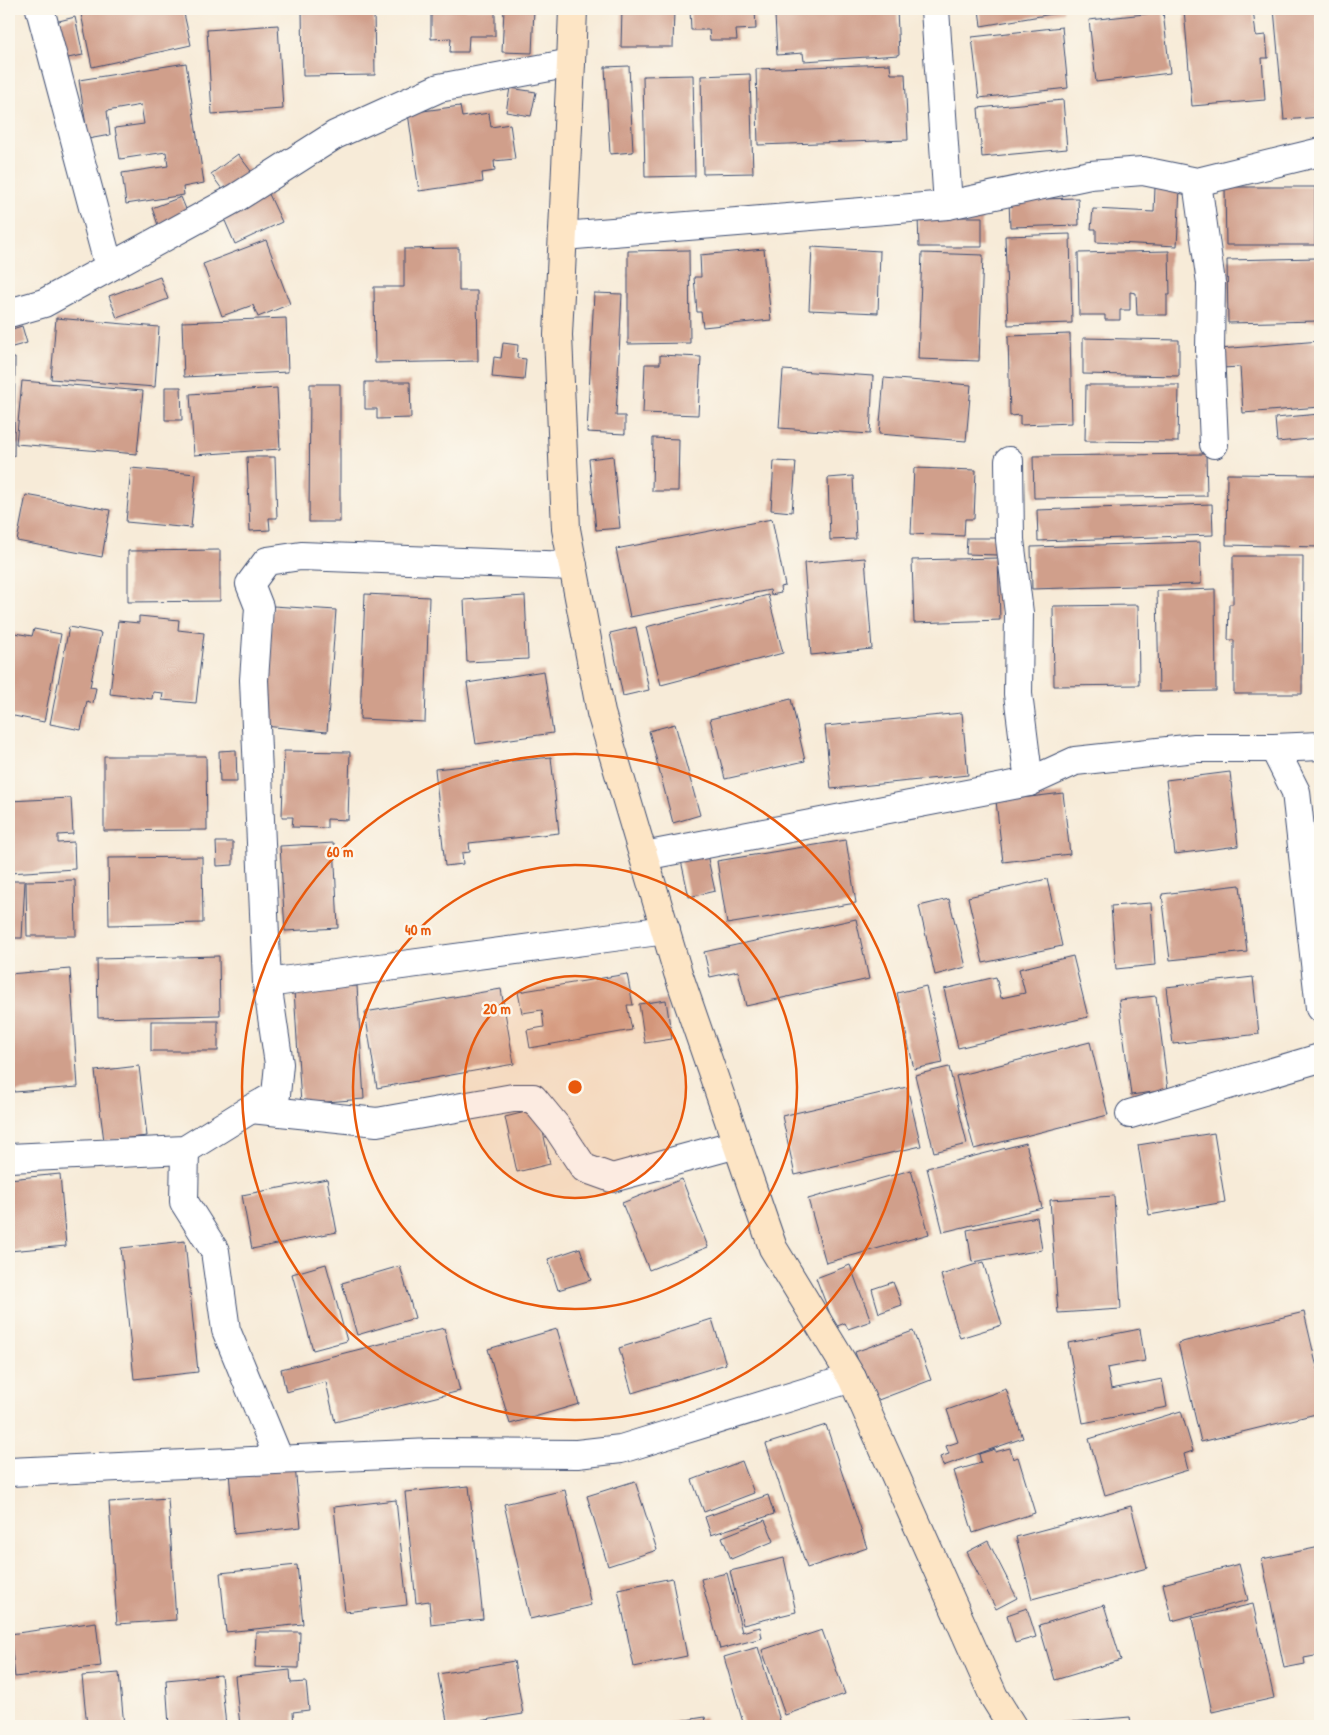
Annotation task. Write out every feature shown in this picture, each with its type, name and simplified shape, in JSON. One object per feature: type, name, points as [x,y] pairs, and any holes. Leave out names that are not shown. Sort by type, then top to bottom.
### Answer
[{"type":"street","points":[[40,9],[109,267]]},
{"type":"street","points":[[572,9],[572,63],[558,335],[566,529],[601,714],[678,972],[773,1248],[852,1378],[994,1697],[1012,1726]]},
{"type":"street","points":[[935,9],[948,205]]},
{"type":"street","points":[[9,312],[44,303],[236,198],[335,135],[439,88],[572,63]]},
{"type":"street","points":[[563,236],[948,205],[1090,175],[1144,170],[1197,182],[1320,152]]},
{"type":"street","points":[[1197,182],[1211,283],[1210,350],[1214,444]]},
{"type":"street","points":[[1009,461],[1010,540],[1019,613],[1018,694],[1029,782]]},
{"type":"street","points":[[9,1158],[185,1150],[276,1094],[279,1064],[267,983],[254,680],[259,608],[250,584],[267,561],[302,556],[573,566]]},
{"type":"street","points":[[644,856],[1029,782],[1074,761],[1195,748],[1320,746]]},
{"type":"street","points":[[1274,748],[1296,792],[1320,1008]]},
{"type":"street","points":[[267,983],[666,930]]},
{"type":"street","points":[[1130,1114],[1320,1058]]},
{"type":"street","points":[[251,1108],[377,1122],[513,1098],[533,1098],[556,1126],[584,1168],[612,1178],[737,1144]]},
{"type":"street","points":[[185,1150],[184,1202],[215,1251],[226,1330],[279,1459]]},
{"type":"street","points":[[9,1472],[431,1453],[577,1454],[621,1449],[852,1378]]},
{"type":"building","points":[[80,9],[183,9],[191,45],[92,67]]},
{"type":"building","points":[[302,9],[374,9],[375,75],[303,76]]},
{"type":"building","points":[[431,9],[495,9],[495,36],[469,36],[468,52],[450,52],[451,38],[431,39]]},
{"type":"building","points":[[504,9],[534,9],[532,53],[502,52]]},
{"type":"building","points":[[622,9],[674,9],[673,47],[621,47]]},
{"type":"building","points":[[690,9],[755,9],[756,29],[736,30],[737,40],[710,40],[709,30],[691,30]]},
{"type":"building","points":[[897,9],[899,55],[804,61],[803,53],[777,55],[775,15]]},
{"type":"building","points":[[979,9],[1064,9],[1064,12],[981,26]]},
{"type":"building","points":[[1184,9],[1253,9],[1256,36],[1266,35],[1268,58],[1262,58],[1265,100],[1192,106]]},
{"type":"building","points":[[1274,9],[1316,9],[1320,56],[1320,117],[1284,120]]},
{"type":"building","points":[[1163,12],[1170,73],[1096,82],[1089,20]]},
{"type":"building","points":[[75,17],[83,55],[63,59],[55,22]]},
{"type":"building","points":[[278,25],[283,109],[212,114],[207,30]]},
{"type":"building","points":[[1062,27],[1068,88],[979,98],[972,37]]},
{"type":"building","points":[[186,63],[204,183],[183,187],[184,195],[126,204],[122,173],[168,166],[166,152],[120,159],[115,128],[144,124],[141,105],[107,111],[110,135],[88,139],[79,80]]},
{"type":"building","points":[[890,64],[891,74],[905,74],[908,140],[758,145],[756,69]]},
{"type":"building","points":[[629,66],[633,152],[610,154],[605,67]]},
{"type":"building","points":[[750,74],[753,173],[703,174],[701,76]]},
{"type":"building","points":[[693,75],[695,176],[645,177],[643,76]]},
{"type":"building","points":[[510,88],[536,92],[531,116],[506,112]]},
{"type":"building","points":[[1063,100],[1067,149],[982,157],[978,108]]},
{"type":"building","points":[[460,106],[462,117],[489,113],[491,127],[510,124],[515,159],[494,161],[495,171],[482,173],[483,182],[419,191],[408,113]]},
{"type":"building","points":[[238,154],[254,175],[227,196],[211,174]]},
{"type":"building","points":[[1155,187],[1180,188],[1177,246],[1096,242],[1096,229],[1091,229],[1093,209],[1154,212]]},
{"type":"building","points":[[1225,187],[1315,187],[1315,245],[1226,245]]},
{"type":"building","points":[[268,192],[282,222],[235,244],[222,214]]},
{"type":"building","points":[[181,197],[188,214],[158,225],[152,208]]},
{"type":"building","points":[[1078,198],[1079,225],[1010,227],[1009,200]]},
{"type":"building","points":[[918,217],[982,217],[982,247],[919,247]]},
{"type":"building","points":[[1070,234],[1072,323],[1008,325],[1005,236]]},
{"type":"building","points":[[266,240],[290,304],[258,317],[253,305],[222,316],[203,264]]},
{"type":"building","points":[[812,247],[880,251],[878,313],[809,310]]},
{"type":"building","points":[[459,248],[459,291],[477,291],[478,361],[375,363],[374,287],[404,287],[404,249]]},
{"type":"building","points":[[764,249],[771,320],[703,327],[701,312],[697,312],[694,277],[701,277],[700,255]]},
{"type":"building","points":[[689,250],[690,343],[628,344],[628,251]]},
{"type":"building","points":[[1169,251],[1170,295],[1167,295],[1167,315],[1137,315],[1136,293],[1130,292],[1130,310],[1120,310],[1120,320],[1105,320],[1105,315],[1079,315],[1078,253]]},
{"type":"building","points":[[922,253],[983,255],[979,361],[918,359]]},
{"type":"building","points":[[1317,258],[1319,321],[1228,323],[1227,260]]},
{"type":"building","points":[[160,277],[168,299],[117,318],[109,296]]},
{"type":"building","points":[[594,293],[622,294],[616,416],[625,416],[625,434],[587,432]]},
{"type":"building","points":[[56,318],[159,327],[155,387],[51,379]]},
{"type":"building","points":[[286,318],[288,372],[184,377],[182,322]]},
{"type":"building","points":[[22,326],[27,343],[9,348],[9,330]]},
{"type":"building","points":[[1070,334],[1072,423],[1020,425],[1020,415],[1010,416],[1008,336]]},
{"type":"building","points":[[1083,338],[1179,340],[1179,376],[1083,374]]},
{"type":"building","points":[[1320,341],[1320,407],[1243,413],[1240,367],[1222,368],[1220,349]]},
{"type":"building","points":[[503,343],[518,345],[517,358],[526,359],[524,380],[492,377],[494,357],[501,358]]},
{"type":"building","points":[[660,355],[701,357],[698,415],[643,413],[645,364],[660,364]]},
{"type":"building","points":[[9,358],[15,358],[14,456],[9,456]]},
{"type":"building","points":[[783,370],[873,376],[870,434],[779,428]]},
{"type":"building","points":[[884,378],[971,385],[966,441],[879,434]]},
{"type":"building","points":[[22,381],[143,391],[137,454],[16,444]]},
{"type":"building","points":[[365,382],[410,382],[411,418],[377,419],[377,409],[365,409]]},
{"type":"building","points":[[310,384],[340,384],[340,522],[309,522]]},
{"type":"building","points":[[1086,385],[1179,385],[1178,442],[1085,441]]},
{"type":"building","points":[[165,387],[181,387],[182,420],[165,420]]},
{"type":"building","points":[[277,388],[280,449],[194,455],[190,394]]},
{"type":"building","points":[[1320,414],[1320,438],[1277,442],[1275,418]]},
{"type":"building","points":[[653,438],[679,439],[678,491],[652,491]]},
{"type":"building","points":[[1206,454],[1207,496],[1034,498],[1033,456]]},
{"type":"building","points":[[613,456],[620,528],[596,530],[589,459]]},
{"type":"building","points":[[247,457],[275,457],[277,518],[269,518],[270,530],[250,531]]},
{"type":"building","points":[[774,461],[796,462],[792,512],[771,510]]},
{"type":"building","points":[[131,468],[196,474],[191,528],[126,522]]},
{"type":"building","points":[[914,468],[976,470],[974,519],[965,519],[964,536],[911,534]]},
{"type":"building","points":[[1227,474],[1320,475],[1320,547],[1226,545]]},
{"type":"building","points":[[853,476],[856,539],[830,540],[828,478]]},
{"type":"building","points":[[26,495],[110,510],[102,557],[17,541]]},
{"type":"building","points":[[1212,504],[1213,535],[1038,541],[1037,510]]},
{"type":"building","points":[[772,519],[785,586],[780,587],[781,593],[771,595],[770,590],[630,617],[616,549]]},
{"type":"building","points":[[967,538],[999,538],[998,555],[966,554]]},
{"type":"building","points":[[1200,542],[1201,584],[1032,589],[1031,547]]},
{"type":"building","points":[[220,550],[220,601],[128,602],[128,551]]},
{"type":"building","points":[[1233,556],[1303,556],[1302,694],[1234,694],[1234,640],[1228,640],[1229,604],[1233,604]]},
{"type":"building","points":[[865,558],[872,649],[811,655],[804,563]]},
{"type":"building","points":[[998,558],[1000,620],[914,623],[912,560]]},
{"type":"building","points":[[1215,589],[1216,691],[1159,692],[1157,591]]},
{"type":"building","points":[[365,594],[429,597],[425,722],[360,719]]},
{"type":"building","points":[[768,595],[783,653],[661,685],[646,627]]},
{"type":"building","points":[[525,596],[528,659],[467,662],[464,600]]},
{"type":"building","points":[[1138,605],[1139,685],[1054,686],[1053,606]]},
{"type":"building","points":[[273,606],[336,610],[327,732],[264,726]]},
{"type":"building","points":[[139,616],[179,620],[178,630],[204,633],[196,703],[162,700],[163,693],[153,692],[152,699],[110,694],[118,621],[139,623]]},
{"type":"building","points":[[69,627],[101,633],[90,687],[96,688],[93,703],[87,701],[81,730],[50,724]]},
{"type":"building","points":[[636,627],[649,690],[623,696],[610,633]]},
{"type":"building","points":[[34,629],[61,634],[44,722],[9,715],[9,632],[32,636]]},
{"type":"building","points":[[544,671],[553,733],[476,744],[467,683]]},
{"type":"building","points":[[791,699],[805,761],[725,779],[710,719]]},
{"type":"building","points":[[962,713],[968,775],[831,789],[825,726]]},
{"type":"building","points":[[675,724],[700,815],[673,823],[649,731]]},
{"type":"building","points":[[236,750],[237,782],[220,782],[219,751]]},
{"type":"building","points":[[284,751],[350,752],[348,820],[327,819],[327,828],[292,827],[293,817],[282,817]]},
{"type":"building","points":[[104,756],[206,756],[207,830],[104,831]]},
{"type":"building","points":[[551,757],[559,833],[469,843],[470,852],[462,853],[463,864],[445,866],[435,769]]},
{"type":"building","points":[[1230,772],[1238,846],[1175,854],[1166,780]]},
{"type":"building","points":[[1063,793],[1070,854],[1003,862],[996,801]]},
{"type":"building","points":[[71,798],[73,834],[58,835],[58,843],[74,842],[75,869],[9,873],[9,801]]},
{"type":"building","points":[[846,840],[856,903],[727,924],[717,861]]},
{"type":"building","points":[[216,842],[233,842],[233,865],[217,866]]},
{"type":"building","points":[[334,843],[338,928],[285,931],[280,846]]},
{"type":"building","points":[[706,850],[715,891],[689,897],[680,856]]},
{"type":"building","points":[[202,857],[203,923],[109,925],[108,858]]},
{"type":"building","points":[[1047,879],[1062,946],[983,963],[968,897]]},
{"type":"building","points":[[75,880],[76,936],[27,936],[26,881]]},
{"type":"building","points":[[9,881],[25,881],[22,938],[9,938]]},
{"type":"building","points":[[1240,885],[1247,952],[1170,960],[1162,894]]},
{"type":"building","points":[[949,899],[966,967],[935,975],[919,906]]},
{"type":"building","points":[[1151,903],[1155,965],[1116,969],[1111,906]]},
{"type":"building","points":[[856,919],[869,979],[746,1006],[738,971],[710,977],[704,952]]},
{"type":"building","points":[[219,956],[220,1015],[98,1018],[97,959]]},
{"type":"building","points":[[1073,956],[1088,1017],[958,1048],[944,989],[996,977],[1001,998],[1025,993],[1019,969]]},
{"type":"building","points":[[70,969],[78,1087],[14,1092],[9,1019],[9,974]]},
{"type":"building","points":[[627,974],[633,1005],[627,1005],[632,1030],[530,1048],[527,1030],[544,1027],[542,1010],[522,1013],[518,992]]},
{"type":"building","points":[[1253,977],[1259,1034],[1173,1044],[1166,987]]},
{"type":"building","points":[[357,986],[364,1099],[301,1104],[294,990]]},
{"type":"building","points":[[926,986],[943,1063],[914,1069],[897,993]]},
{"type":"building","points":[[501,989],[514,1064],[377,1088],[365,1012]]},
{"type":"building","points":[[1156,996],[1168,1090],[1131,1095],[1119,1000]]},
{"type":"building","points":[[666,1000],[672,1039],[645,1043],[639,1004]]},
{"type":"building","points":[[151,1021],[218,1021],[218,1051],[151,1051]]},
{"type":"building","points":[[1090,1042],[1108,1115],[974,1149],[956,1076]]},
{"type":"building","points":[[139,1066],[147,1136],[104,1141],[95,1071]]},
{"type":"building","points":[[949,1067],[967,1144],[934,1152],[915,1075]]},
{"type":"building","points":[[907,1087],[921,1146],[795,1175],[782,1116]]},
{"type":"building","points":[[538,1109],[550,1164],[517,1172],[505,1117]]},
{"type":"building","points":[[1214,1133],[1225,1202],[1149,1215],[1138,1145]]},
{"type":"building","points":[[1026,1143],[1042,1208],[943,1232],[927,1168]]},
{"type":"building","points":[[911,1170],[929,1234],[826,1263],[808,1199]]},
{"type":"building","points":[[60,1174],[66,1246],[9,1251],[9,1179]]},
{"type":"building","points":[[327,1179],[337,1232],[252,1249],[242,1195]]},
{"type":"building","points":[[682,1179],[708,1247],[649,1270],[622,1203]]},
{"type":"building","points":[[1114,1196],[1121,1309],[1058,1313],[1050,1200]]},
{"type":"building","points":[[1037,1217],[1042,1250],[972,1262],[967,1230]]},
{"type":"building","points":[[185,1241],[198,1372],[134,1379],[121,1248]]},
{"type":"building","points":[[580,1248],[591,1280],[558,1290],[548,1259]]},
{"type":"building","points":[[983,1262],[1002,1325],[960,1338],[941,1275]]},
{"type":"building","points":[[326,1264],[347,1341],[313,1350],[292,1274]]},
{"type":"building","points":[[850,1265],[871,1321],[848,1329],[845,1323],[835,1327],[816,1278]]},
{"type":"building","points":[[400,1266],[415,1318],[357,1335],[342,1283]]},
{"type":"building","points":[[893,1282],[902,1305],[879,1313],[872,1289]]},
{"type":"building","points":[[1304,1312],[1320,1381],[1320,1413],[1201,1442],[1178,1343]]},
{"type":"building","points":[[712,1319],[726,1364],[632,1393],[619,1348]]},
{"type":"building","points":[[444,1328],[460,1391],[335,1422],[326,1382],[286,1392],[281,1369]]},
{"type":"building","points":[[557,1329],[579,1404],[510,1424],[488,1349]]},
{"type":"building","points":[[1140,1329],[1145,1361],[1107,1368],[1111,1389],[1162,1379],[1167,1407],[1083,1423],[1068,1343]]},
{"type":"building","points":[[913,1331],[931,1380],[873,1402],[855,1352]]},
{"type":"building","points":[[1006,1389],[1023,1438],[943,1466],[940,1457],[949,1454],[946,1446],[958,1442],[947,1410]]},
{"type":"building","points":[[1181,1411],[1193,1451],[1184,1454],[1188,1470],[1105,1495],[1089,1439]]},
{"type":"building","points":[[826,1425],[867,1548],[807,1568],[766,1444]]},
{"type":"building","points":[[1010,1448],[1013,1459],[1018,1457],[1035,1513],[973,1533],[954,1471],[981,1463],[979,1454],[995,1449],[995,1452]]},
{"type":"building","points":[[742,1461],[754,1493],[704,1512],[692,1480]]},
{"type":"building","points":[[295,1467],[301,1527],[234,1534],[229,1472]]},
{"type":"building","points":[[635,1481],[657,1550],[608,1566],[587,1496]]},
{"type":"building","points":[[469,1486],[483,1619],[431,1625],[429,1601],[416,1603],[405,1492]]},
{"type":"building","points":[[565,1490],[591,1605],[530,1619],[504,1504]]},
{"type":"building","points":[[768,1495],[774,1514],[711,1535],[705,1517]]},
{"type":"building","points":[[168,1498],[176,1620],[117,1624],[109,1502]]},
{"type":"building","points":[[396,1500],[407,1605],[345,1612],[334,1507]]},
{"type":"building","points":[[1131,1506],[1147,1568],[1032,1599],[1016,1537]]},
{"type":"building","points":[[765,1520],[774,1541],[731,1559],[722,1537]]},
{"type":"building","points":[[988,1541],[1017,1598],[996,1609],[967,1552]]},
{"type":"building","points":[[1320,1547],[1320,1655],[1304,1658],[1305,1664],[1284,1668],[1262,1559]]},
{"type":"building","points":[[784,1558],[796,1612],[743,1625],[730,1571]]},
{"type":"building","points":[[1239,1564],[1248,1600],[1172,1621],[1163,1584]]},
{"type":"building","points":[[297,1565],[303,1624],[226,1632],[220,1573]]},
{"type":"building","points":[[727,1573],[742,1632],[760,1627],[762,1638],[720,1649],[701,1579]]},
{"type":"building","points":[[672,1578],[687,1656],[634,1667],[618,1589]]},
{"type":"building","points":[[1253,1604],[1274,1698],[1212,1712],[1192,1618]]},
{"type":"building","points":[[1104,1605],[1121,1660],[1055,1680],[1039,1625]]},
{"type":"building","points":[[1027,1608],[1036,1637],[1015,1643],[1007,1615]]},
{"type":"building","points":[[96,1622],[101,1666],[15,1677],[10,1634]]},
{"type":"building","points":[[822,1630],[845,1694],[785,1715],[762,1650]]},
{"type":"building","points":[[256,1632],[300,1632],[299,1668],[255,1667]]},
{"type":"building","points":[[758,1647],[781,1724],[773,1726],[744,1726],[724,1657]]},
{"type":"building","points":[[514,1661],[523,1714],[448,1726],[438,1674]]},
{"type":"building","points":[[290,1670],[291,1683],[306,1682],[309,1710],[293,1712],[294,1726],[240,1726],[235,1676]]},
{"type":"building","points":[[119,1673],[124,1726],[87,1726],[82,1676]]},
{"type":"building","points":[[221,1675],[226,1726],[169,1726],[166,1680]]},
{"type":"building","points":[[705,1717],[707,1726],[654,1726],[654,1725]]},
{"type":"building","points":[[1130,1717],[1131,1726],[1061,1726],[1060,1723]]}]
